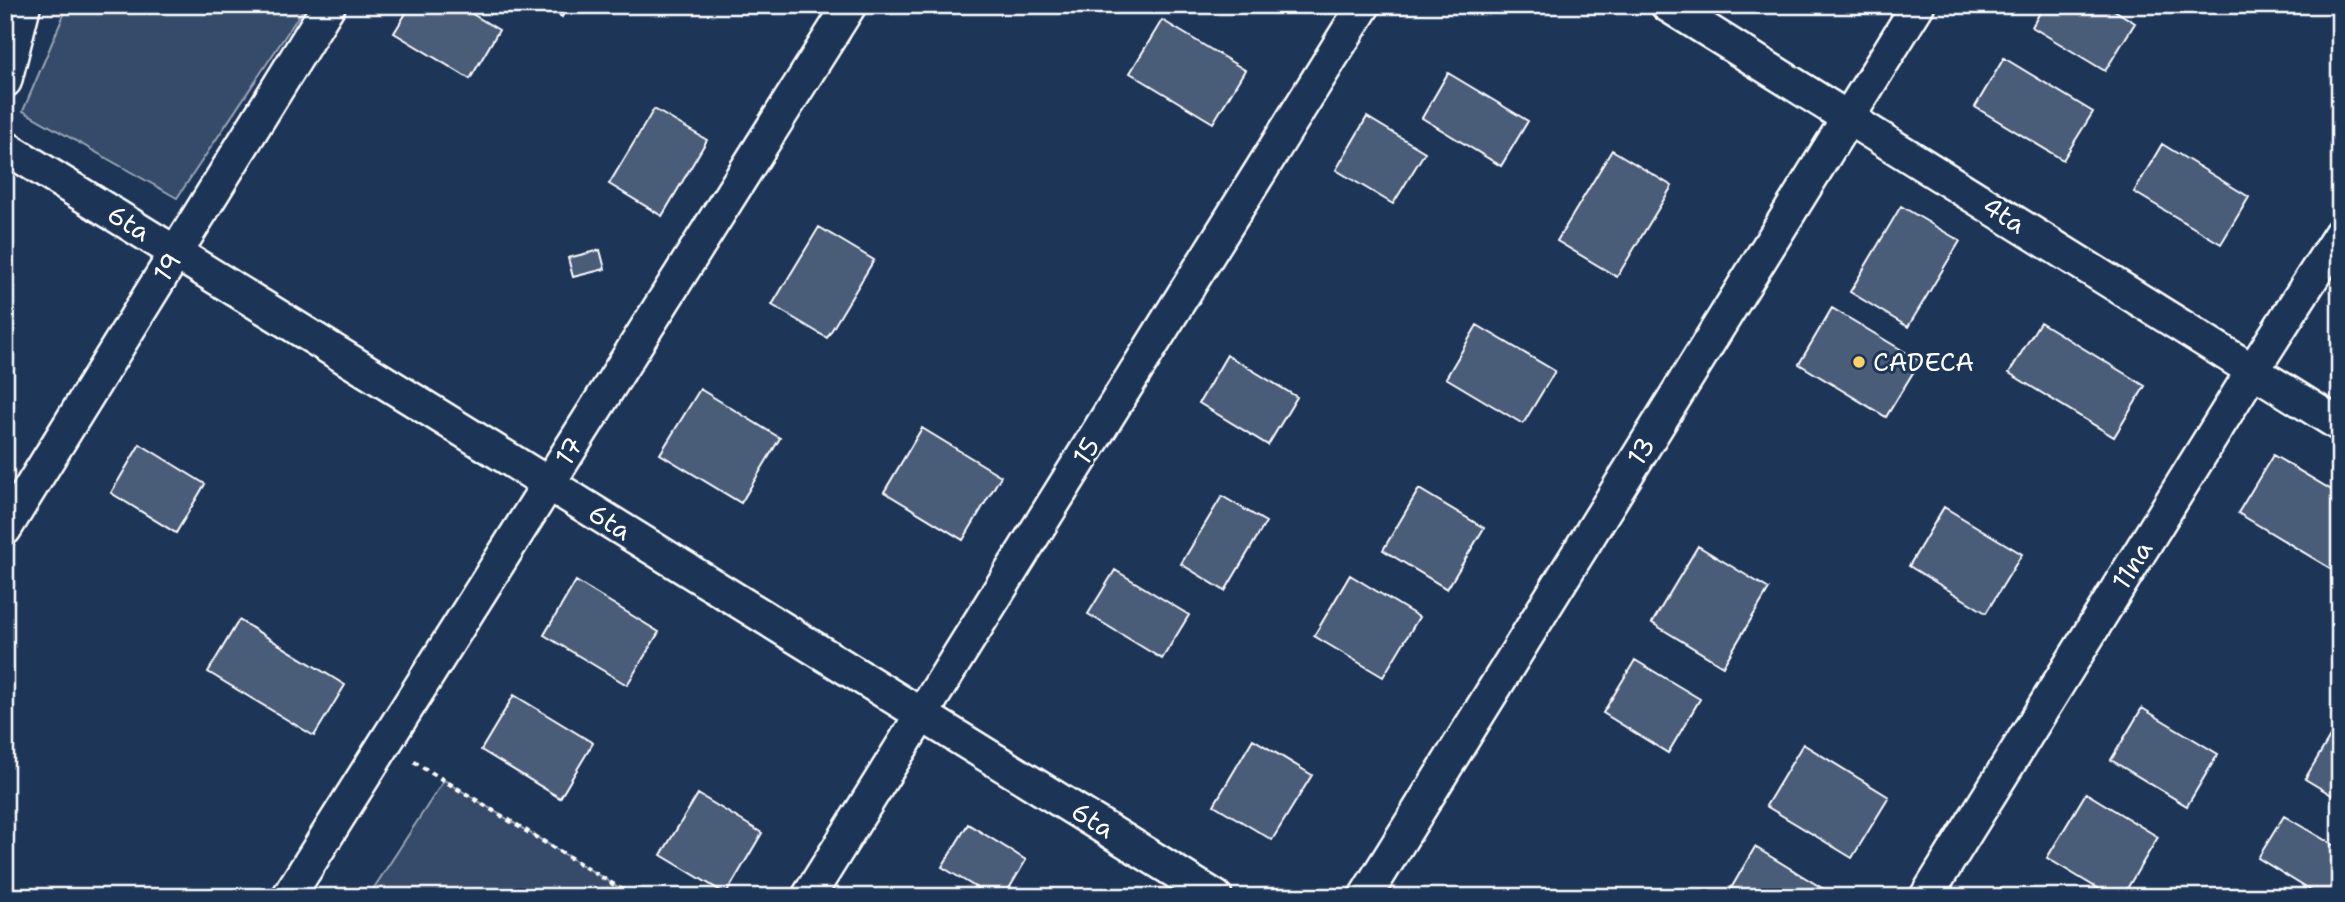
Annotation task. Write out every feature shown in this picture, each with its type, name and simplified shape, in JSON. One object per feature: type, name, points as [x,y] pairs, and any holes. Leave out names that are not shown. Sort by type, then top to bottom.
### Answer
[{"type":"street","points":[[5,81],[24,5]]},
{"type":"street","name":"19","points":[[5,529],[329,5]]},
{"type":"street","name":"17","points":[[288,897],[850,5]]},
{"type":"street","name":"15","points":[[808,897],[1364,5]]},
{"type":"street","name":"4ta","points":[[1667,5],[2340,425]]},
{"type":"street","name":"13","points":[[1364,897],[1918,5]]},
{"type":"street","name":"6ta","points":[[5,146],[1216,897]]},
{"type":"street","name":"11na","points":[[1926,897],[2340,234]]},
{"type":"path","points":[[384,743],[634,897]]},
{"type":"shaded area","points":[[68,5],[306,5],[177,198],[23,111]]},
{"type":"shaded area","points":[[444,780],[634,897],[368,897]]},
{"type":"building","points":[[411,5],[457,5],[499,30],[470,79],[394,33]]},
{"type":"building","points":[[543,5],[568,5],[562,17]]},
{"type":"building","points":[[2044,5],[2106,5],[2135,23],[2105,71],[2032,27]]},
{"type":"building","points":[[1162,20],[1245,70],[1213,123],[1130,73]]},
{"type":"building","points":[[2004,58],[2093,112],[2063,160],[1975,107]]},
{"type":"building","points":[[1448,73],[1528,121],[1501,166],[1422,118]]},
{"type":"building","points":[[654,109],[707,140],[662,216],[609,184]]},
{"type":"building","points":[[1367,117],[1425,152],[1393,204],[1336,170]]},
{"type":"building","points":[[2162,144],[2249,197],[2221,244],[2134,192]]},
{"type":"building","points":[[1612,150],[1672,186],[1617,277],[1557,241]]},
{"type":"building","points":[[1901,206],[1960,241],[1908,327],[1850,292]]},
{"type":"building","points":[[819,227],[874,260],[827,338],[772,305]]},
{"type":"building","points":[[600,250],[605,269],[573,277],[568,258]]},
{"type":"building","name":"CADECA","points":[[1832,308],[1920,361],[1886,417],[1799,364]]},
{"type":"building","points":[[2040,322],[2145,386],[2114,437],[2009,373]]},
{"type":"building","points":[[1477,325],[1555,371],[1523,424],[1446,378]]},
{"type":"building","points":[[1227,355],[1297,397],[1268,445],[1199,403]]},
{"type":"building","points":[[700,389],[780,438],[741,503],[660,454]]},
{"type":"building","points":[[922,428],[1001,476],[963,540],[884,492]]},
{"type":"building","points":[[140,444],[205,484],[176,533],[111,493]]},
{"type":"building","points":[[2273,455],[2340,495],[2340,559],[2333,570],[2238,513]]},
{"type":"building","points":[[1419,489],[1484,528],[1447,589],[1383,550]]},
{"type":"building","points":[[1222,496],[1266,522],[1225,591],[1181,564]]},
{"type":"building","points":[[1944,507],[2022,554],[1986,613],[1909,566]]},
{"type":"building","points":[[1698,546],[1769,589],[1723,666],[1652,623]]},
{"type":"building","points":[[1115,570],[1189,615],[1162,659],[1088,614]]},
{"type":"building","points":[[1350,575],[1419,617],[1383,677],[1314,636]]},
{"type":"building","points":[[576,581],[659,632],[627,685],[544,635]]},
{"type":"building","points":[[239,620],[345,685],[314,736],[208,672]]},
{"type":"building","points":[[1635,660],[1700,699],[1668,753],[1603,713]]},
{"type":"building","points":[[514,695],[593,743],[560,798],[481,750]]},
{"type":"building","points":[[2142,708],[2218,754],[2187,806],[2111,760]]},
{"type":"building","points":[[2331,735],[2340,741],[2340,800],[2305,779]]},
{"type":"building","points":[[1253,739],[1312,775],[1272,840],[1214,805]]},
{"type":"building","points":[[1803,744],[1889,797],[1852,858],[1766,806]]},
{"type":"building","points":[[2086,793],[2158,837],[2122,897],[2112,897],[2047,858]]},
{"type":"building","points":[[698,794],[762,833],[726,894],[661,855]]},
{"type":"building","points":[[2284,816],[2340,849],[2340,879],[2329,897],[2321,897],[2258,858]]},
{"type":"building","points":[[968,824],[1026,860],[1004,897],[992,897],[942,867]]},
{"type":"building","points":[[1755,847],[1827,891],[1824,897],[1726,897]]},
{"type":"place","name":"CADECA","points":[[1859,362]]}]
